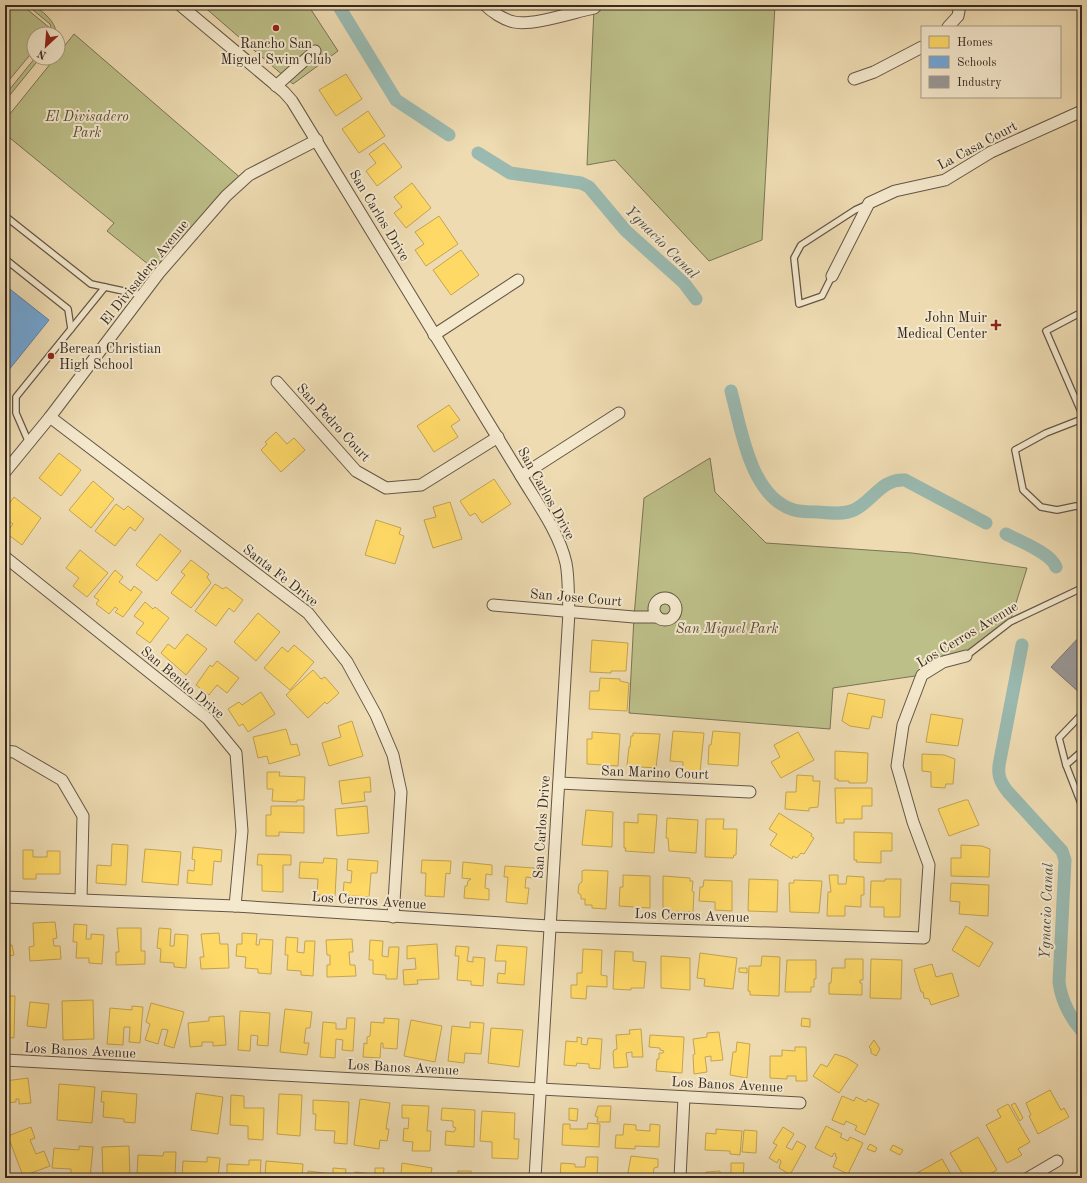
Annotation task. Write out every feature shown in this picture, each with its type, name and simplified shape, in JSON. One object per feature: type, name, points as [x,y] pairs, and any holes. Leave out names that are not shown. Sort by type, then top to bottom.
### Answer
[{"type":"street","name":"San Carlos Drive","points":[[180,5],[292,101],[318,140],[434,335],[522,476],[561,546],[566,564],[569,612],[539,1090],[535,1178]]},
{"type":"street","points":[[486,5],[492,12],[514,22],[534,21],[594,8],[597,5]]},
{"type":"street","points":[[949,26],[958,16],[960,5]]},
{"type":"street","points":[[854,79],[874,72],[921,48]]},
{"type":"street","points":[[276,86],[315,51]]},
{"type":"street","name":"La Casa Court","points":[[869,204],[895,191],[945,180],[991,152],[1082,111]]},
{"type":"street","name":"El Divisadero Avenue","points":[[5,472],[50,417],[159,273],[226,196],[249,174],[318,140]]},
{"type":"street","points":[[832,276],[869,204]]},
{"type":"street","points":[[434,335],[518,280]]},
{"type":"street","name":"San Pedro Court","points":[[277,382],[356,471],[386,488],[421,485],[498,437]]},
{"type":"street","points":[[522,476],[619,413]]},
{"type":"street","name":"Santa Fe Drive","points":[[50,417],[308,613],[347,662],[376,715],[393,755],[401,792],[393,917]]},
{"type":"street","name":"San Benito Drive","points":[[5,557],[208,719],[236,753],[242,831],[235,906]]},
{"type":"street","name":"San Jose Court","points":[[492,605],[634,618],[657,617]]},
{"type":"street","name":"Los Cerros Avenue","points":[[5,897],[235,906],[549,926],[924,938],[929,865],[913,822],[897,766],[903,725],[922,675],[943,662],[966,656]]},
{"type":"street","points":[[5,751],[14,752],[62,780],[83,816],[81,899]]},
{"type":"street","name":"San Marino Court","points":[[559,783],[750,792]]},
{"type":"street","name":"Los Banos Avenue","points":[[5,1060],[800,1103]]},
{"type":"street","points":[[680,1178],[684,1097]]},
{"type":"street","points":[[1028,1178],[1056,1162]]},
{"type":"lane","points":[[832,276],[822,296],[799,304],[794,258],[801,245],[855,210],[869,204]]},
{"type":"lane","points":[[5,216],[91,284],[142,295]]},
{"type":"lane","points":[[5,259],[68,310],[71,329]]},
{"type":"lane","points":[[29,443],[16,413],[16,397],[105,287]]},
{"type":"lane","points":[[1082,312],[1046,331],[1082,414]]},
{"type":"lane","points":[[1082,418],[1046,433],[1016,450],[1023,490],[1041,506],[1057,510],[1076,506],[1082,508]]},
{"type":"lane","name":"Los Cerros Avenue","points":[[966,656],[1010,622],[1082,588]]},
{"type":"lane","points":[[1082,714],[1059,738],[1066,765],[1082,806]]},
{"type":"lane","points":[[1066,765],[1082,751]]},
{"type":"green space","points":[[5,5],[22,5],[47,26],[26,26],[26,60],[5,85]]},
{"type":"green space","points":[[27,5],[36,8],[46,15],[54,26],[51,26]]},
{"type":"green space","name":"Rancho San Miguel Swim Club","points":[[202,5],[308,5],[338,51],[293,84]]},
{"type":"green space","points":[[597,5],[775,5],[762,240],[709,261],[615,160],[587,165],[594,8]]},
{"type":"green space","name":"El Divisadero Park","points":[[74,34],[243,180],[159,273],[107,231],[114,223],[5,134],[5,120],[49,66],[66,66],[66,44]]},
{"type":"green space","points":[[29,66],[33,66],[5,101],[5,95]]},
{"type":"green space","name":"San Miguel Park","points":[[710,458],[715,492],[766,543],[912,553],[1027,568],[1010,622],[966,656],[922,675],[833,688],[830,729],[629,713],[634,617],[644,498]]},
{"type":"building: Homes","points":[[346,74],[362,99],[336,116],[319,90]]},
{"type":"building: Homes","points":[[368,111],[385,136],[359,153],[342,129]]},
{"type":"building: Homes","points":[[384,143],[402,167],[377,186],[366,171],[376,163],[369,154]]},
{"type":"building: Homes","points":[[412,183],[431,208],[406,228],[394,213],[402,207],[394,197]]},
{"type":"building: Homes","points":[[439,216],[458,244],[426,266],[415,250],[424,244],[415,232]]},
{"type":"building: Homes","points":[[461,250],[479,275],[451,295],[433,270]]},
{"type":"building: Homes","points":[[449,405],[460,420],[451,426],[458,437],[434,452],[417,426]]},
{"type":"building: Homes","points":[[276,432],[287,444],[294,438],[305,450],[281,472],[261,450],[267,444],[265,442]]},
{"type":"building: Homes","points":[[59,453],[81,470],[61,496],[39,478]]},
{"type":"building: Homes","points":[[494,479],[511,504],[482,523],[475,513],[470,516],[460,501]]},
{"type":"building: Homes","points":[[93,481],[114,499],[91,528],[69,510]]},
{"type":"building: Homes","points":[[14,497],[41,518],[22,545],[6,533],[13,524],[5,519],[5,509]]},
{"type":"building: Homes","points":[[450,502],[462,539],[433,548],[424,520],[436,517],[433,507]]},
{"type":"building: Homes","points":[[116,504],[124,510],[128,506],[144,519],[135,531],[130,527],[115,546],[95,531]]},
{"type":"building: Homes","points":[[376,520],[401,528],[399,534],[404,536],[395,564],[365,555]]},
{"type":"building: Homes","points":[[160,534],[181,551],[157,581],[136,565]]},
{"type":"building: Homes","points":[[80,550],[108,573],[87,597],[73,586],[79,578],[66,568]]},
{"type":"building: Homes","points":[[191,560],[209,574],[207,577],[211,583],[191,608],[171,593],[185,575],[181,572]]},
{"type":"building: Homes","points":[[115,570],[123,577],[119,582],[131,591],[134,586],[142,592],[123,617],[115,612],[118,609],[115,607],[109,614],[96,604],[99,600],[94,597]]},
{"type":"building: Homes","points":[[215,584],[223,589],[226,587],[243,600],[234,612],[229,608],[216,626],[195,611]]},
{"type":"building: Homes","points":[[145,602],[153,609],[155,607],[169,618],[150,643],[136,633],[144,623],[134,616]]},
{"type":"building: Homes","points":[[258,613],[280,632],[256,661],[234,642]]},
{"type":"building: Homes","points":[[187,634],[207,649],[186,675],[161,653],[168,644],[175,649]]},
{"type":"building: Homes","points":[[592,640],[628,643],[626,671],[611,671],[611,673],[590,672]]},
{"type":"building: Homes","points":[[294,645],[314,662],[290,690],[264,668],[282,647],[288,652]]},
{"type":"building: Homes","points":[[217,661],[239,678],[227,693],[217,685],[209,695],[196,685],[210,665],[212,667]]},
{"type":"building: Homes","points":[[313,670],[321,679],[325,677],[339,693],[327,704],[325,702],[308,718],[286,695]]},
{"type":"building: Homes","points":[[600,678],[620,679],[620,681],[629,683],[627,711],[589,709],[590,691],[599,691]]},
{"type":"building: Homes","points":[[261,692],[275,714],[248,732],[243,724],[239,726],[228,709],[239,702],[242,705]]},
{"type":"building: Homes","points":[[848,693],[885,700],[882,718],[872,716],[869,729],[850,726],[842,721]]},
{"type":"building: Homes","points":[[931,714],[963,719],[958,746],[926,742]]},
{"type":"building: Homes","points":[[352,721],[363,756],[329,766],[322,743],[341,737],[338,726]]},
{"type":"building: Homes","points":[[286,729],[291,745],[297,744],[300,755],[269,764],[267,756],[258,758],[253,737]]},
{"type":"building: Homes","points":[[673,731],[704,733],[700,772],[683,771],[683,762],[670,761]]},
{"type":"building: Homes","points":[[713,731],[740,733],[738,766],[708,764],[709,745],[711,745]]},
{"type":"building: Homes","points":[[592,732],[620,734],[618,766],[587,764],[587,739],[592,739]]},
{"type":"building: Homes","points":[[798,732],[814,760],[781,778],[771,762],[780,757],[774,745]]},
{"type":"building: Homes","points":[[633,733],[660,734],[656,768],[627,766],[631,736],[633,736]]},
{"type":"building: Homes","points":[[835,751],[868,753],[866,783],[849,783],[849,781],[838,781],[838,779],[835,779]]},
{"type":"building: Homes","points":[[922,754],[944,755],[955,759],[953,784],[946,784],[945,788],[931,787],[931,772],[922,771]]},
{"type":"building: Homes","points":[[267,772],[280,772],[279,776],[305,777],[304,800],[297,800],[297,802],[272,801],[273,789],[267,789]]},
{"type":"building: Homes","points":[[797,775],[813,776],[813,781],[820,781],[818,807],[809,808],[809,811],[785,809],[786,792],[796,792]]},
{"type":"building: Homes","points":[[370,777],[371,792],[364,792],[365,801],[342,804],[339,781]]},
{"type":"building: Homes","points":[[835,788],[872,788],[872,806],[862,806],[862,819],[844,819],[844,823],[836,823]]},
{"type":"building: Homes","points":[[968,800],[979,825],[949,836],[938,809]]},
{"type":"building: Homes","points":[[271,806],[304,806],[304,833],[279,832],[279,836],[266,836],[266,815],[271,815]]},
{"type":"building: Homes","points":[[367,806],[369,833],[337,836],[335,809]]},
{"type":"building: Homes","points":[[586,810],[613,812],[612,847],[582,845]]},
{"type":"building: Homes","points":[[779,813],[812,834],[811,836],[814,838],[804,854],[801,853],[797,858],[793,856],[792,859],[770,845],[777,834],[769,829]]},
{"type":"building: Homes","points":[[638,814],[657,815],[654,853],[625,851],[624,822],[638,823]]},
{"type":"building: Homes","points":[[667,818],[698,820],[696,853],[669,851],[668,838],[666,838]]},
{"type":"building: Homes","points":[[706,819],[724,819],[723,829],[737,829],[736,855],[734,855],[733,858],[705,857]]},
{"type":"building: Homes","points":[[854,832],[892,833],[892,851],[881,851],[881,863],[856,862],[857,860],[854,860]]},
{"type":"building: Homes","points":[[5,838],[9,838],[7,875],[5,875]]},
{"type":"building: Homes","points":[[112,844],[128,845],[126,885],[96,883],[97,865],[111,866]]},
{"type":"building: Homes","points":[[961,845],[982,846],[990,849],[989,877],[951,876],[951,858],[961,858]]},
{"type":"building: Homes","points":[[193,847],[222,850],[221,862],[214,861],[212,885],[187,883],[188,870],[194,871],[195,860],[192,859]]},
{"type":"building: Homes","points":[[145,849],[181,852],[178,885],[142,882]]},
{"type":"building: Homes","points":[[23,850],[33,850],[33,857],[47,857],[47,851],[60,851],[60,874],[36,874],[36,879],[23,879]]},
{"type":"building: Homes","points":[[258,854],[291,855],[291,865],[283,865],[283,892],[262,891],[262,865],[257,865]]},
{"type":"building: Homes","points":[[324,858],[337,859],[335,896],[317,895],[318,879],[299,878],[300,862],[323,863]]},
{"type":"building: Homes","points":[[348,859],[378,861],[377,873],[371,873],[369,897],[343,895],[344,882],[351,883],[352,871],[347,870]]},
{"type":"building: Homes","points":[[422,860],[451,861],[450,874],[446,873],[444,897],[425,896],[426,873],[421,873]]},
{"type":"building: Homes","points":[[463,862],[492,865],[492,875],[486,874],[485,888],[489,889],[489,900],[464,898],[465,886],[467,886],[468,881],[471,879],[462,878]]},
{"type":"building: Homes","points":[[505,866],[534,868],[533,878],[526,877],[525,888],[529,888],[527,904],[506,902],[508,877],[504,877]]},
{"type":"building: Homes","points":[[582,871],[608,871],[606,909],[592,908],[592,905],[585,905],[585,899],[581,899],[581,895],[578,893],[579,884],[582,882]]},
{"type":"building: Homes","points":[[623,875],[650,876],[650,908],[619,906],[620,887],[623,887]]},
{"type":"building: Homes","points":[[829,875],[838,875],[838,884],[846,884],[847,876],[864,877],[864,895],[861,895],[861,907],[845,906],[845,916],[827,916],[828,892],[831,892]]},
{"type":"building: Homes","points":[[663,876],[690,878],[690,881],[693,881],[693,912],[663,911]]},
{"type":"building: Homes","points":[[749,879],[778,880],[777,912],[748,911]]},
{"type":"building: Homes","points":[[885,879],[901,879],[900,917],[884,917],[884,907],[870,907],[871,881],[885,881]]},
{"type":"building: Homes","points":[[704,880],[732,881],[732,911],[715,910],[715,902],[699,901],[700,887],[703,887]]},
{"type":"building: Homes","points":[[794,880],[822,881],[819,913],[790,912],[789,883],[794,883]]},
{"type":"building: Homes","points":[[951,883],[989,885],[988,916],[959,914],[960,902],[950,901]]},
{"type":"building: Homes","points":[[55,922],[57,938],[53,939],[54,946],[60,946],[61,959],[30,961],[29,947],[34,946],[33,923]]},
{"type":"building: Homes","points":[[74,924],[87,925],[86,939],[91,939],[91,934],[104,935],[102,964],[89,963],[89,958],[76,958],[77,942],[73,942]]},
{"type":"building: Homes","points":[[966,926],[993,943],[979,967],[952,950]]},
{"type":"building: Homes","points":[[117,928],[141,928],[141,951],[145,951],[145,964],[116,965],[116,952],[119,952]]},
{"type":"building: Homes","points":[[159,928],[171,929],[170,946],[174,946],[175,934],[188,935],[186,968],[174,967],[174,963],[160,962],[161,949],[157,948]]},
{"type":"building: Homes","points":[[219,933],[220,944],[228,944],[229,968],[201,969],[200,957],[204,957],[201,934]]},
{"type":"building: Homes","points":[[242,933],[257,934],[256,945],[259,945],[260,939],[273,940],[271,974],[258,973],[258,969],[245,968],[246,957],[236,956],[237,944],[242,944]]},
{"type":"building: Homes","points":[[5,934],[8,946],[12,945],[14,955],[5,957]]},
{"type":"building: Homes","points":[[286,937],[298,938],[297,952],[304,953],[305,941],[315,941],[313,976],[301,975],[301,971],[287,970],[288,955],[285,955]]},
{"type":"building: Homes","points":[[352,939],[353,952],[349,952],[350,965],[355,965],[356,976],[327,977],[327,965],[330,965],[330,955],[327,955],[326,940]]},
{"type":"building: Homes","points":[[370,940],[383,941],[382,956],[388,957],[389,947],[399,947],[397,979],[386,979],[386,975],[373,974],[373,960],[369,960]]},
{"type":"building: Homes","points":[[437,944],[439,979],[417,980],[418,984],[404,985],[403,970],[416,969],[415,958],[407,959],[407,946]]},
{"type":"building: Homes","points":[[497,945],[527,947],[524,985],[497,983],[498,973],[505,974],[506,961],[495,961]]},
{"type":"building: Homes","points":[[456,946],[469,947],[467,961],[473,962],[473,957],[485,958],[483,986],[471,985],[471,981],[457,980],[459,956],[455,956]]},
{"type":"building: Homes","points":[[583,949],[602,950],[601,975],[607,976],[607,987],[587,986],[586,999],[571,998],[571,985],[577,985],[577,973],[582,973]]},
{"type":"building: Homes","points":[[615,951],[633,952],[633,961],[646,962],[644,988],[631,988],[631,990],[613,989]]},
{"type":"building: Homes","points":[[700,953],[737,958],[733,989],[704,986],[705,979],[697,978]]},
{"type":"building: Homes","points":[[661,956],[690,958],[690,990],[661,988]]},
{"type":"building: Homes","points":[[762,956],[780,957],[779,996],[750,995],[750,991],[748,991],[749,966],[761,966]]},
{"type":"building: Homes","points":[[845,959],[863,959],[863,980],[860,980],[860,983],[862,983],[862,995],[829,994],[829,983],[831,983],[832,968],[845,968]]},
{"type":"building: Homes","points":[[871,959],[902,960],[901,999],[870,998]]},
{"type":"building: Homes","points":[[787,960],[816,960],[816,979],[814,979],[814,987],[811,987],[811,992],[785,992]]},
{"type":"building: Homes","points":[[932,964],[936,977],[952,973],[959,996],[931,1005],[929,999],[924,998],[914,969]]},
{"type":"building: Homes","points":[[739,968],[747,968],[747,973],[739,972]]},
{"type":"building: Homes","points":[[5,996],[15,996],[14,1038],[5,1037]]},
{"type":"building: Homes","points":[[93,1000],[94,1039],[63,1040],[62,1001]]},
{"type":"building: Homes","points":[[30,1002],[49,1004],[46,1028],[27,1026]]},
{"type":"building: Homes","points":[[151,1003],[184,1012],[174,1048],[164,1045],[168,1030],[162,1029],[158,1044],[145,1040],[150,1024],[146,1022]]},
{"type":"building: Homes","points":[[132,1006],[143,1007],[140,1043],[129,1042],[130,1027],[124,1027],[123,1045],[107,1044],[110,1008],[132,1010]]},
{"type":"building: Homes","points":[[285,1009],[312,1012],[310,1028],[306,1028],[304,1043],[309,1043],[307,1055],[280,1052]]},
{"type":"building: Homes","points":[[240,1011],[270,1013],[268,1046],[257,1045],[258,1036],[251,1035],[250,1051],[238,1050]]},
{"type":"building: Homes","points":[[224,1016],[226,1045],[213,1046],[213,1042],[202,1042],[202,1046],[190,1047],[188,1023],[209,1021],[209,1017]]},
{"type":"building: Homes","points":[[347,1018],[355,1018],[353,1051],[342,1050],[343,1040],[336,1039],[335,1058],[320,1057],[323,1022],[336,1023],[336,1029],[346,1029]]},
{"type":"building: Homes","points":[[384,1018],[399,1019],[397,1049],[383,1048],[383,1043],[381,1043],[380,1058],[363,1057],[364,1043],[367,1044],[367,1037],[370,1036],[371,1022],[384,1023]]},
{"type":"building: Homes","points":[[802,1018],[810,1019],[810,1027],[801,1026]]},
{"type":"building: Homes","points":[[411,1020],[442,1026],[435,1062],[404,1056]]},
{"type":"building: Homes","points":[[470,1022],[484,1023],[481,1054],[465,1053],[464,1063],[448,1061],[452,1026],[470,1028]]},
{"type":"building: Homes","points":[[491,1028],[523,1030],[519,1067],[488,1063]]},
{"type":"building: Homes","points":[[641,1029],[643,1057],[632,1057],[632,1052],[626,1053],[628,1067],[614,1068],[613,1053],[614,1050],[617,1049],[616,1035],[630,1034],[629,1030]]},
{"type":"building: Homes","points":[[719,1032],[723,1060],[711,1061],[711,1056],[705,1057],[707,1072],[694,1074],[693,1055],[695,1054],[693,1039],[707,1037],[707,1033]]},
{"type":"building: Homes","points":[[650,1035],[684,1037],[682,1073],[656,1071],[659,1053],[663,1053],[664,1051],[660,1050],[660,1048],[649,1047]]},
{"type":"building: Homes","points":[[577,1037],[582,1038],[581,1044],[587,1045],[588,1038],[602,1039],[600,1069],[589,1068],[589,1064],[577,1063],[576,1066],[564,1065],[566,1041],[577,1042]]},
{"type":"building: Homes","points":[[874,1040],[880,1049],[876,1056],[871,1053],[871,1049],[869,1047]]},
{"type":"building: Homes","points":[[737,1042],[750,1044],[747,1078],[730,1075],[733,1052],[736,1052]]},
{"type":"building: Homes","points":[[795,1047],[806,1047],[807,1081],[796,1081],[796,1076],[787,1076],[787,1079],[770,1078],[770,1056],[782,1056],[782,1050],[795,1051]]},
{"type":"building: Homes","points":[[835,1054],[847,1058],[858,1065],[839,1093],[813,1076],[821,1064],[827,1067]]},
{"type":"building: Homes","points":[[28,1078],[31,1103],[19,1104],[19,1099],[16,1099],[16,1102],[5,1103],[5,1081]]},
{"type":"building: Homes","points":[[59,1084],[95,1087],[92,1123],[57,1120]]},
{"type":"building: Homes","points":[[1050,1090],[1061,1110],[1064,1108],[1069,1117],[1038,1134],[1029,1116],[1031,1115],[1026,1103]]},
{"type":"building: Homes","points":[[102,1091],[137,1094],[135,1123],[124,1122],[124,1119],[103,1117],[104,1102],[101,1102]]},
{"type":"building: Homes","points":[[196,1093],[223,1097],[218,1134],[191,1130]]},
{"type":"building: Homes","points":[[279,1094],[302,1095],[300,1136],[277,1134]]},
{"type":"building: Homes","points":[[231,1095],[244,1096],[244,1108],[264,1108],[263,1140],[248,1139],[248,1126],[230,1125]]},
{"type":"building: Homes","points":[[842,1096],[854,1101],[856,1097],[866,1102],[868,1099],[879,1104],[865,1135],[855,1130],[857,1126],[846,1121],[844,1125],[832,1120]]},
{"type":"building: Homes","points":[[360,1099],[390,1103],[386,1129],[389,1129],[387,1141],[380,1140],[379,1149],[354,1145]]},
{"type":"building: Homes","points":[[313,1100],[349,1102],[347,1144],[334,1143],[335,1131],[315,1130],[316,1114],[313,1114]]},
{"type":"building: Homes","points":[[1015,1103],[1023,1118],[1020,1121],[1011,1105]]},
{"type":"building: Homes","points":[[1008,1104],[1030,1142],[1018,1149],[1022,1155],[1007,1163],[986,1125],[1001,1117],[997,1110]]},
{"type":"building: Homes","points":[[402,1105],[429,1106],[427,1131],[431,1131],[430,1151],[412,1151],[413,1142],[403,1141],[404,1128],[408,1129],[409,1118],[402,1118]]},
{"type":"building: Homes","points":[[598,1106],[611,1106],[610,1122],[597,1122],[598,1117],[595,1116]]},
{"type":"building: Homes","points":[[442,1108],[475,1110],[474,1147],[445,1145],[446,1131],[454,1132],[456,1128],[453,1127],[453,1121],[441,1120]]},
{"type":"building: Homes","points":[[569,1108],[578,1109],[577,1121],[569,1120]]},
{"type":"building: Homes","points":[[482,1111],[515,1113],[514,1139],[519,1139],[518,1159],[492,1158],[492,1142],[480,1141]]},
{"type":"building: Homes","points":[[588,1123],[600,1124],[599,1147],[562,1145],[563,1124],[570,1124],[570,1129],[587,1129]]},
{"type":"building: Homes","points":[[624,1124],[636,1125],[636,1130],[650,1131],[650,1124],[660,1125],[659,1147],[635,1146],[635,1149],[615,1148],[616,1135],[623,1135]]},
{"type":"building: Homes","points":[[826,1126],[842,1134],[840,1137],[848,1141],[850,1137],[863,1143],[848,1174],[833,1167],[837,1157],[835,1156],[836,1154],[834,1153],[832,1157],[815,1148]]},
{"type":"building: Homes","points":[[31,1127],[35,1138],[30,1140],[36,1154],[44,1151],[50,1166],[23,1176],[8,1136]]},
{"type":"building: Homes","points":[[783,1127],[794,1134],[786,1147],[792,1150],[797,1141],[806,1146],[789,1174],[779,1168],[781,1161],[779,1159],[777,1163],[769,1158],[777,1145],[773,1143]]},
{"type":"building: Homes","points":[[716,1129],[742,1131],[740,1155],[730,1154],[730,1151],[705,1150],[706,1133],[716,1134]]},
{"type":"building: Homes","points":[[744,1130],[757,1131],[756,1153],[742,1152]]},
{"type":"building: Homes","points":[[978,1137],[997,1170],[983,1178],[977,1178],[975,1175],[965,1178],[950,1153]]},
{"type":"building: Homes","points":[[870,1144],[877,1148],[875,1152],[867,1149]]},
{"type":"building: Homes","points":[[893,1145],[903,1150],[900,1155],[890,1150]]},
{"type":"building: Homes","points":[[79,1146],[93,1147],[90,1178],[71,1178],[71,1169],[52,1168],[54,1148],[79,1150]]},
{"type":"building: Homes","points":[[129,1146],[130,1178],[103,1178],[102,1147]]},
{"type":"building: Homes","points":[[164,1152],[176,1152],[175,1178],[155,1178],[156,1175],[137,1174],[138,1155],[163,1156]]},
{"type":"building: Homes","points":[[631,1156],[658,1159],[658,1167],[654,1168],[653,1178],[627,1178]]},
{"type":"building: Homes","points":[[207,1157],[220,1158],[218,1178],[182,1178],[183,1161],[207,1162]]},
{"type":"building: Homes","points":[[586,1157],[598,1157],[597,1178],[560,1178],[561,1163],[575,1164],[575,1167],[585,1167]]},
{"type":"building: Homes","points":[[942,1159],[953,1178],[919,1178],[917,1173]]},
{"type":"building: Homes","points":[[249,1160],[261,1160],[260,1178],[227,1178],[227,1164],[249,1165]]},
{"type":"building: Homes","points":[[266,1161],[303,1164],[302,1178],[265,1178]]},
{"type":"building: Homes","points":[[402,1163],[432,1168],[430,1178],[404,1178],[405,1176],[401,1174]]},
{"type":"building: Homes","points":[[731,1163],[744,1163],[743,1178],[706,1178],[706,1172],[720,1171],[720,1173],[731,1173]]},
{"type":"building: Homes","points":[[333,1168],[346,1169],[345,1178],[308,1178],[308,1171],[333,1174]]},
{"type":"building: Homes","points":[[375,1168],[384,1168],[383,1178],[355,1178],[355,1172],[375,1174]]},
{"type":"building: Homes","points":[[458,1171],[471,1171],[471,1178],[458,1178]]},
{"type":"building: Schools","points":[[6,286],[49,320],[8,371],[5,369]]},
{"type":"building: Industry","points":[[1082,634],[1082,695],[1051,667]]},
{"type":"waterway","name":"Ygnacio Canal","points":[[338,5],[396,100],[449,135]]},
{"type":"waterway","name":"Ygnacio Canal","points":[[478,153],[510,173],[581,183],[589,187],[626,231],[684,283],[696,299]]},
{"type":"waterway","name":"Ygnacio Canal","points":[[731,391],[750,460],[757,476],[767,491],[779,503],[794,510],[800,511],[845,513],[861,506],[884,486],[897,480],[905,480],[986,523]]},
{"type":"waterway","name":"Ygnacio Canal","points":[[1006,534],[1041,552],[1048,557],[1056,567]]},
{"type":"waterway","name":"Ygnacio Canal","points":[[1022,645],[999,765],[999,773],[1008,792],[1062,851],[1065,860],[1059,982],[1067,1008],[1082,1031]]},
{"type":"place","name":"Rancho San Miguel Swim Club","points":[[276,28]]},
{"type":"place","name":"John Muir Medical Center","points":[[996,325]]},
{"type":"place","name":"Berean Christian High School","points":[[51,356]]}]
